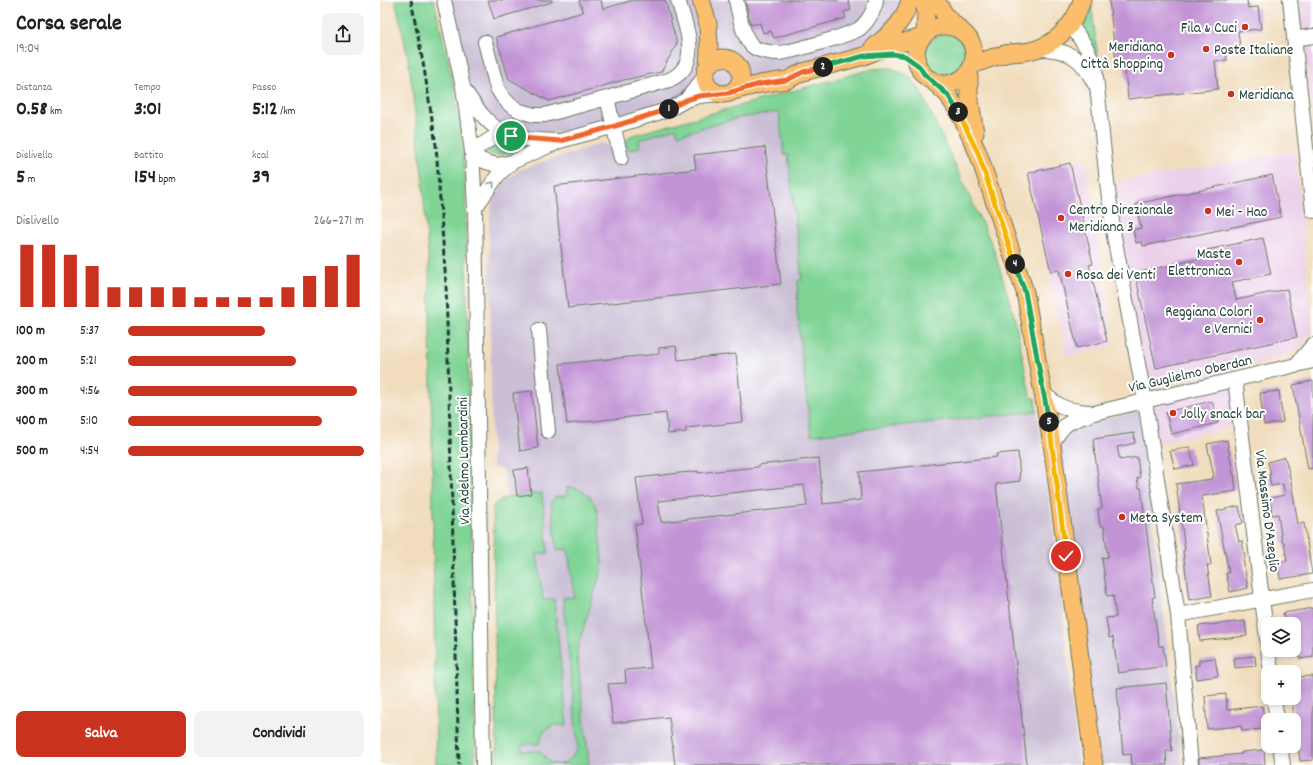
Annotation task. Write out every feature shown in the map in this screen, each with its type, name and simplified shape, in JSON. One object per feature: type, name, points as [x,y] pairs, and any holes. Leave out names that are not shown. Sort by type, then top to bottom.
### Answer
[{"type":"main road","points":[[701,0],[708,24],[709,49],[707,71],[709,87],[726,92],[760,84],[787,80],[803,72]]},
{"type":"main road","points":[[864,56],[899,25],[910,0]]},
{"type":"main road","points":[[924,0],[926,14],[924,36]]},
{"type":"main road","points":[[936,0],[945,15],[958,29],[966,34],[971,42],[974,53],[969,94],[978,153]]},
{"type":"main road","points":[[932,80],[948,84],[960,80],[971,68],[990,58],[1038,49],[1057,38],[1071,25],[1082,0]]},
{"type":"main road","points":[[708,24],[740,70],[740,82],[737,87],[726,92]]},
{"type":"main road","points":[[958,29],[946,26],[931,30],[924,36],[917,48],[917,60],[924,74],[948,95],[962,118],[978,153],[1025,292],[1052,444],[1094,765]]},
{"type":"main road","points":[[707,71],[712,62],[723,58],[763,74],[803,72],[864,56],[886,47],[924,36]]},
{"type":"main road","points":[[971,42],[1006,54]]},
{"type":"main road","points":[[864,56],[898,55],[910,59],[919,66]]},
{"type":"street","name":"Via Adelmo Lombardini","points":[[444,0],[463,87],[472,154],[475,208],[483,765]]},
{"type":"street","points":[[485,42],[497,88],[502,96],[520,111],[534,115],[545,115],[676,77],[687,64],[690,54],[688,37],[678,0]]},
{"type":"street","points":[[736,0],[746,39],[754,47],[780,53],[849,34],[859,29],[871,12],[876,0]]},
{"type":"street","points":[[1290,0],[1312,202]]},
{"type":"street","points":[[1071,25],[1086,47],[1095,67],[1114,236],[1145,400],[1178,616],[1191,765]]},
{"type":"street","points":[[1294,39],[1313,36]]},
{"type":"street","points":[[1038,49],[1053,49],[1067,53],[1080,62],[1090,74],[1097,89]]},
{"type":"street","points":[[686,100],[707,71]]},
{"type":"street","points":[[463,87],[484,117],[500,131],[508,135]]},
{"type":"street","points":[[560,141],[521,138],[501,134],[494,137],[472,154],[486,162],[497,165],[512,162],[560,141],[670,109],[686,100],[699,96],[726,92]]},
{"type":"street","points":[[607,98],[615,126],[621,158]]},
{"type":"street","points":[[475,208],[498,175],[512,162]]},
{"type":"street","points":[[539,330],[548,431]]},
{"type":"street","points":[[1294,366],[1313,345]]},
{"type":"street","name":"Via Guglielmo Oberdan","points":[[1052,444],[1060,431],[1068,423],[1094,413],[1313,361]]},
{"type":"street","name":"Via Massimo D'Azeglio","points":[[1234,380],[1264,617]]},
{"type":"street","name":"Via Guglielmo Oberdan","points":[[1044,394],[1057,405],[1072,411],[1094,413]]},
{"type":"street","points":[[1178,616],[1313,590]]},
{"type":"street","points":[[1281,753],[1283,765]]},
{"type":"shaded area","points":[[450,0],[905,0],[879,39],[863,47],[548,136],[529,136],[498,125],[473,98]]},
{"type":"shaded area","points":[[1313,0],[1313,117],[1299,1]]},
{"type":"shaded area","points":[[890,68],[902,72],[912,78],[920,90],[993,247],[1015,319],[1030,395],[1035,398],[1058,564],[1078,765],[497,765],[493,506],[507,496],[504,471],[492,466],[489,222],[493,200],[504,183],[519,170],[602,143],[611,148],[625,144],[630,136],[872,69]]},
{"type":"shaded area","points":[[1295,151],[1313,330],[1299,348],[1267,361],[1156,388],[1150,387],[1146,383],[1123,263],[1112,183]]},
{"type":"shaded area","name":"Centro Direzionale Meridiana 3","points":[[1085,158],[1114,345],[1067,357],[1026,171]]},
{"type":"shaded area","points":[[1232,383],[1238,425],[1155,444],[1148,408]]},
{"type":"shaded area","points":[[1139,411],[1182,765],[1099,765],[1057,450],[1062,433],[1072,425]]},
{"type":"green space","points":[[395,0],[434,0],[454,86],[462,140],[465,179],[475,765],[436,765],[429,267],[422,174],[412,87],[408,58]]},
{"type":"green space","points":[[1089,0],[1091,0],[1098,58],[1081,28]]},
{"type":"green space","points":[[950,34],[957,37],[963,43],[966,54],[965,62],[957,71],[950,74],[942,74],[935,71],[927,62],[926,50],[929,43],[938,35]]},
{"type":"green space","points":[[890,68],[907,76],[920,90],[993,247],[1015,319],[1030,395],[1035,398],[1037,411],[811,435],[797,311],[798,281],[802,280],[788,155],[784,155],[779,112],[738,118],[678,135],[676,128],[639,140],[640,147],[630,150],[625,144],[630,136],[872,69]]},
{"type":"green space","points":[[505,142],[528,145],[504,154],[494,155],[489,153],[487,149],[492,144]]},
{"type":"green space","points":[[567,487],[578,489],[586,493],[597,509],[602,561],[601,571],[578,646],[577,654],[589,765],[559,765],[570,760],[578,748],[563,598],[574,597],[568,549],[557,550],[551,503],[555,497],[567,496]]},
{"type":"green space","points":[[542,493],[548,553],[537,554],[543,600],[554,599],[567,726],[555,725],[544,731],[539,744],[521,745],[522,751],[540,751],[549,762],[559,765],[497,765],[493,506],[504,499],[516,495]]},
{"type":"building","points":[[488,0],[552,0],[552,2],[494,19]]},
{"type":"building","points":[[579,0],[601,0],[603,9],[633,0],[665,0],[677,44],[661,72],[624,80],[549,101],[509,79],[496,37],[583,12]]},
{"type":"building","points":[[745,0],[848,0],[851,10],[844,12],[846,18],[774,38],[771,31],[763,33],[760,23],[751,25]]},
{"type":"building","name":"Meridiana Città Shopping","points":[[1109,0],[1247,0],[1248,8],[1258,7],[1261,29],[1238,31],[1240,48],[1226,49],[1227,60],[1215,61],[1218,89],[1128,99],[1124,60],[1116,61]]},
{"type":"building","points":[[765,147],[781,284],[568,308],[554,186],[696,169],[694,155]]},
{"type":"building","name":"Centro Direzionale Meridiana 3","points":[[1070,163],[1093,264],[1089,265],[1107,341],[1077,348],[1059,270],[1051,272],[1028,173]]},
{"type":"building","name":"Mei - Hao","points":[[1272,175],[1281,217],[1143,246],[1142,242],[1136,243],[1133,230],[1141,228],[1136,204]]},
{"type":"building","points":[[1263,238],[1271,274],[1232,282],[1236,300],[1287,289],[1297,337],[1156,368],[1135,273],[1208,257],[1207,250]]},
{"type":"building","points":[[676,346],[678,360],[736,354],[743,422],[686,428],[686,432],[668,434],[666,413],[567,424],[560,364],[659,354],[659,348]]},
{"type":"building","points":[[1313,381],[1313,468],[1308,469],[1293,385]]},
{"type":"building","points":[[532,391],[538,448],[520,451],[513,393]]},
{"type":"building","points":[[1279,391],[1283,422],[1264,425],[1260,393]]},
{"type":"building","points":[[1212,401],[1218,423],[1171,434],[1166,412]]},
{"type":"building","name":"Meta System","points":[[1134,433],[1135,443],[1117,447],[1120,460],[1137,457],[1140,478],[1137,478],[1139,488],[1141,488],[1155,597],[1152,598],[1159,646],[1163,646],[1166,666],[1118,673],[1113,637],[1109,638],[1106,618],[1116,617],[1113,595],[1107,596],[1102,558],[1108,557],[1104,526],[1100,526],[1098,509],[1102,508],[1093,439]]},
{"type":"building","points":[[1227,440],[1236,491],[1202,496],[1211,565],[1207,565],[1212,596],[1189,600],[1183,551],[1185,550],[1176,484],[1212,479],[1211,477],[1214,477],[1207,444]]},
{"type":"building","points":[[1190,447],[1194,465],[1175,469],[1170,451]]},
{"type":"building","points":[[1018,452],[1020,481],[996,484],[1027,765],[675,765],[669,717],[613,723],[608,684],[626,683],[625,670],[651,668],[635,525],[642,524],[636,478],[698,471],[698,473],[758,467],[758,465],[819,458],[823,504],[861,500],[859,472],[997,457],[996,454]],"holes":[[[804,485],[807,506],[661,522],[658,501]]]},
{"type":"building","points":[[1285,457],[1291,481],[1298,524],[1304,523],[1312,574],[1280,579],[1278,562],[1287,561],[1284,542],[1282,542],[1278,514],[1272,515],[1270,498],[1285,495],[1283,484],[1271,486],[1269,474],[1271,474],[1268,462]]},
{"type":"building","points":[[528,468],[531,494],[517,496],[514,470]]},
{"type":"building","points":[[1239,506],[1243,523],[1235,525],[1239,542],[1242,541],[1245,558],[1243,559],[1248,588],[1230,592],[1226,573],[1229,573],[1217,511]]},
{"type":"building","points":[[1313,608],[1313,657],[1300,659],[1301,617],[1284,617],[1283,613]]},
{"type":"building","points":[[1245,621],[1247,636],[1200,641],[1198,626]]},
{"type":"building","points":[[1255,656],[1256,666],[1235,668],[1234,658]]},
{"type":"building","points":[[1215,658],[1218,676],[1197,679],[1195,665],[1199,665],[1199,660]]},
{"type":"building","points":[[1313,676],[1313,760],[1300,761],[1299,753],[1301,753],[1301,713],[1293,713],[1293,711],[1293,705],[1301,705],[1301,677]]},
{"type":"building","points":[[1166,683],[1172,751],[1166,751],[1167,765],[1132,765],[1131,754],[1123,755],[1117,688]]},
{"type":"building","points":[[1226,694],[1227,710],[1262,706],[1263,713],[1261,713],[1261,729],[1242,731],[1241,726],[1207,729],[1205,696]]},
{"type":"building","points":[[1261,750],[1261,753],[1264,753],[1265,765],[1199,765],[1199,758],[1242,754],[1242,752]]},
{"type":"railway","points":[[411,0],[424,68],[436,145],[446,284],[459,765]]},
{"type":"place","name":"Fila & Cuci","points":[[1245,27]]},
{"type":"place","name":"Poste Italiane","points":[[1206,49]]},
{"type":"place","name":"Meridiana Città Shopping","points":[[1171,55]]},
{"type":"place","name":"Meridiana","points":[[1231,94]]},
{"type":"place","name":"Mei - Hao","points":[[1208,211]]},
{"type":"place","name":"Centro Direzionale Meridiana 3","points":[[1061,218]]},
{"type":"place","name":"Maste Elettronica","points":[[1239,262]]},
{"type":"place","name":"Rosa dei Venti","points":[[1068,274]]},
{"type":"place","name":"Reggiana Colori e Vernici","points":[[1260,320]]},
{"type":"place","name":"Jolly snack bar","points":[[1173,413]]},
{"type":"place","name":"Meta System","points":[[1122,517]]},
{"type":"route","points":[[511,136],[560,141],[670,109],[686,100],[699,96],[724,94],[760,84],[787,80],[803,72],[864,56],[892,54],[905,56],[910,59],[919,66],[924,74],[948,95],[962,118],[978,153],[1025,292],[1052,444],[1066,556]]}]
